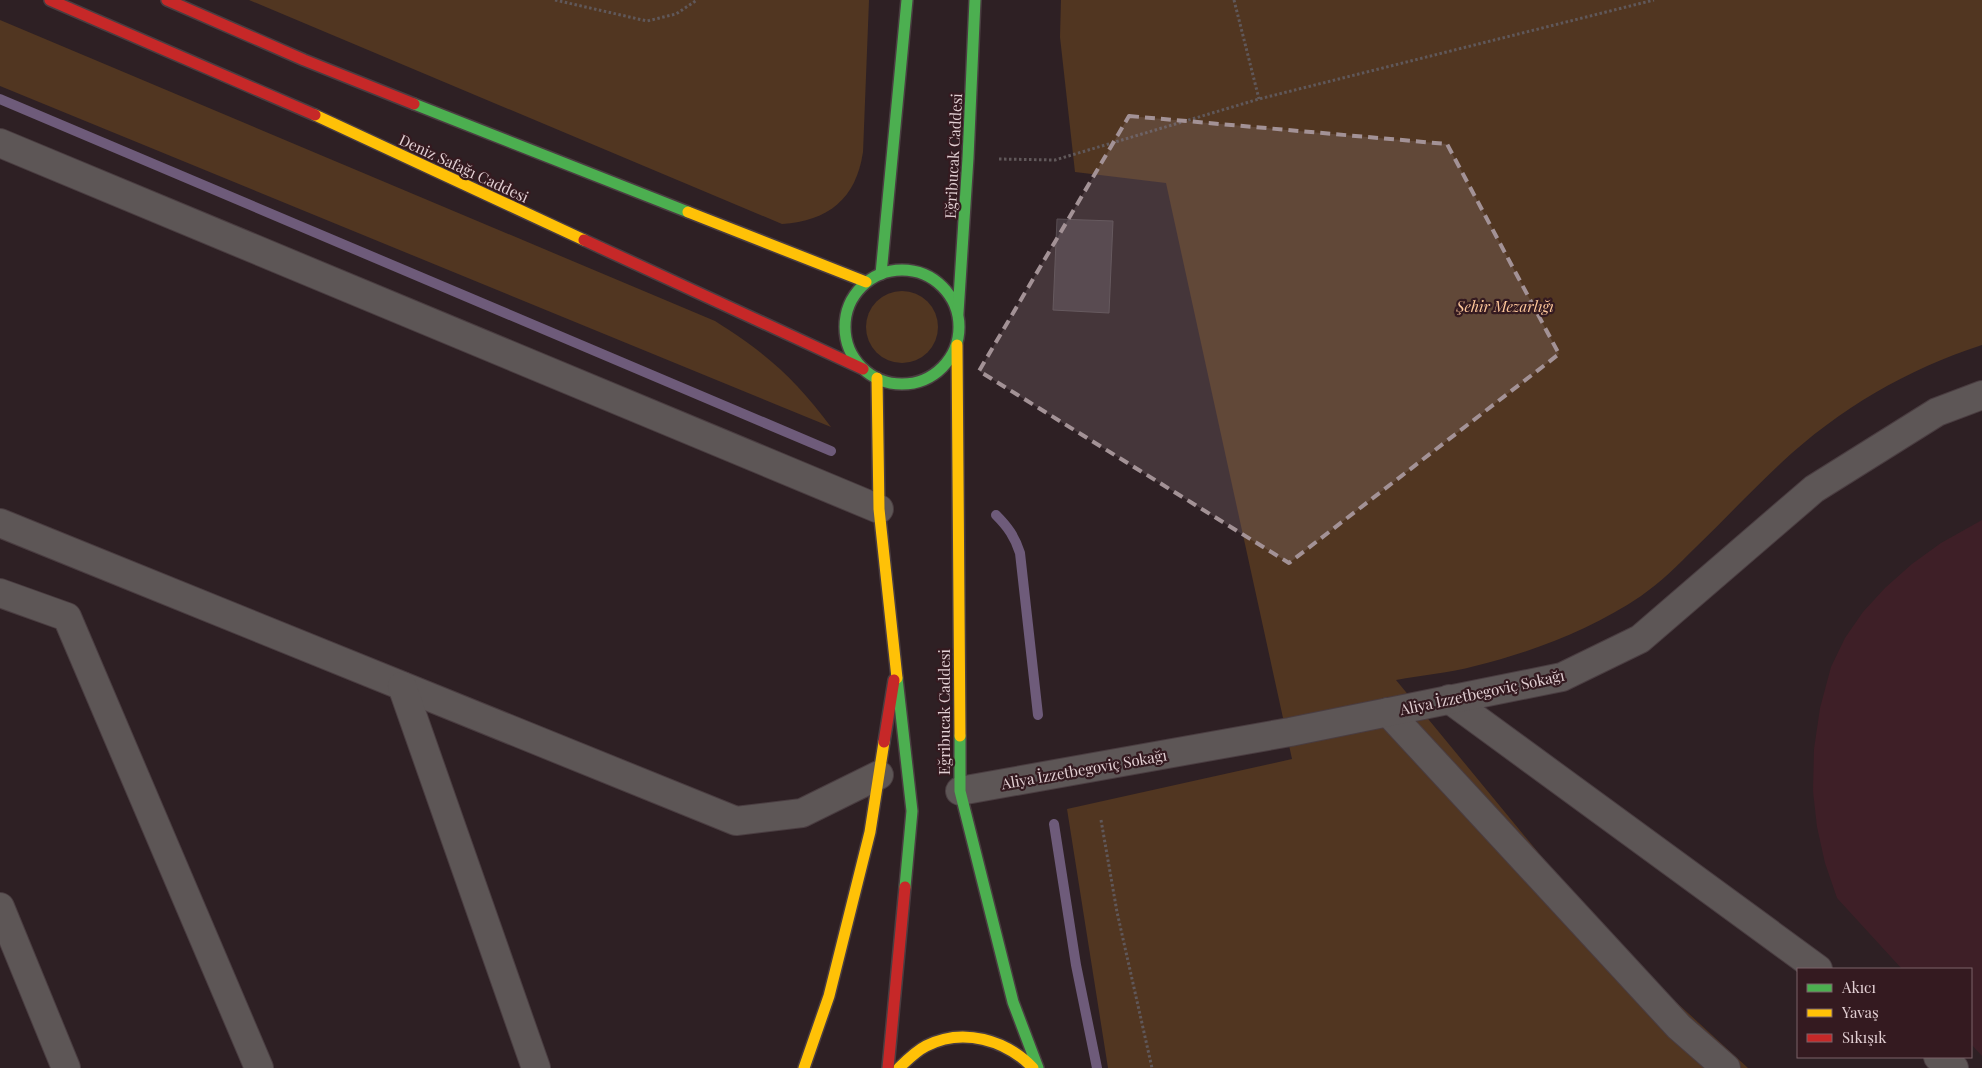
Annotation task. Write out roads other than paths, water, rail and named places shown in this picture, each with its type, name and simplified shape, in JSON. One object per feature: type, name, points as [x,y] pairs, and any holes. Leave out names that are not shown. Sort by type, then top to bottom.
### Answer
[{"type":"main road","name":"Deniz Safağı Caddesi","points":[[50,0],[289,103],[863,368]]},
{"type":"main road","points":[[167,0],[304,60],[866,282]]},
{"type":"main road","points":[[881,274],[907,0]]},
{"type":"main road","name":"Eğribucak Caddesi","points":[[958,313],[968,158],[975,0]]},
{"type":"main road","points":[[896,270],[913,270],[928,276],[941,285],[952,298],[958,313],[957,345],[950,359],[939,371],[909,384],[892,383],[877,378],[863,368],[853,356],[847,341],[845,325],[848,309],[855,294],[866,282],[881,274],[896,270]]},
{"type":"main road","name":"Eğribucak Caddesi","points":[[957,345],[960,791],[1013,1002],[1038,1068]]},
{"type":"main road","points":[[877,378],[879,509],[912,811],[888,1068]]},
{"type":"main road","points":[[804,1068],[831,986],[870,832],[896,666]]},
{"type":"main road","points":[[900,1068],[911,1056],[929,1044],[949,1038],[970,1036],[992,1040],[1011,1048],[1028,1061],[1033,1068]]},
{"type":"street","points":[[0,143],[879,509]]},
{"type":"street","name":"Aliya İzzetbegoviç Sokağı","points":[[960,791],[1290,732],[1562,677],[1640,640],[1814,489],[1937,412],[1982,394]]},
{"type":"street","points":[[0,523],[736,822],[802,814],[879,775]]},
{"type":"street","points":[[0,593],[68,617],[259,1068]]},
{"type":"street","points":[[402,686],[536,1068]]},
{"type":"street","points":[[1449,699],[1817,968]]},
{"type":"street","points":[[1388,712],[1680,1027],[1726,1068]]},
{"type":"street","points":[[0,907],[66,1068]]},
{"type":"street","points":[[1939,1058],[1954,1068]]},
{"type":"waterway","points":[[0,99],[831,451]]},
{"type":"waterway","points":[[996,515],[1011,533],[1020,553],[1038,715]]},
{"type":"waterway","points":[[1054,824],[1076,965],[1097,1068]]},
{"type":"park label","name":"Şehir Mezarlığı","points":[[1505,306]]}]
